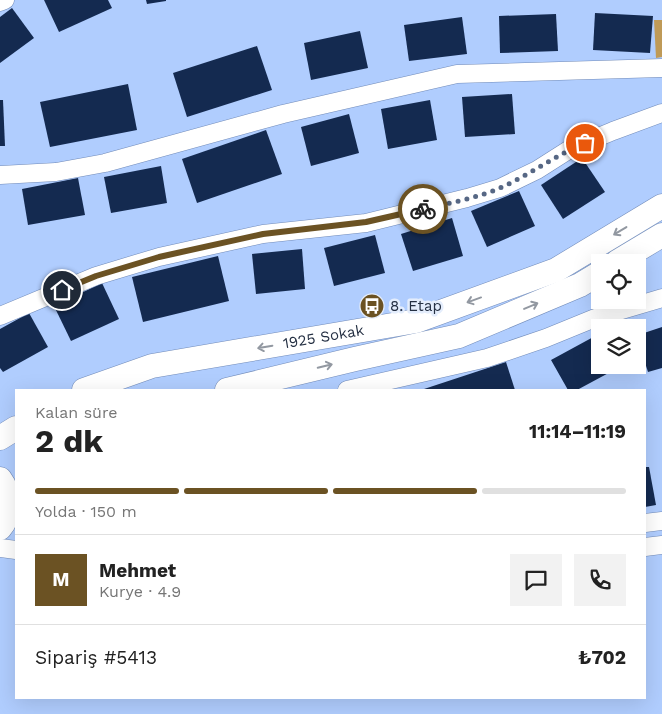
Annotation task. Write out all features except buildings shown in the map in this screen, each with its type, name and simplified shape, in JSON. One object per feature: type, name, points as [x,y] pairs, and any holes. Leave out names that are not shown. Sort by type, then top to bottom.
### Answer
[{"type":"main road","name":"1925 Sokak","points":[[87,389],[152,366],[416,321],[556,270],[662,206]]},
{"type":"main road","points":[[630,254],[662,235]]},
{"type":"main road","name":"1925 Sokak","points":[[242,388],[355,359],[460,336],[580,285],[591,278]]},
{"type":"main road","points":[[0,438],[15,429]]},
{"type":"main road","points":[[0,479],[8,497],[8,520]]},
{"type":"main road","points":[[8,520],[15,492]]},
{"type":"street","points":[[0,2],[5,0]]},
{"type":"street","points":[[0,175],[56,172],[105,163],[283,114],[458,74],[662,68]]},
{"type":"street","points":[[0,316],[96,276],[159,257],[263,234],[366,222],[467,198],[500,188],[537,170],[570,149],[662,113]]},
{"type":"street","points":[[351,389],[487,358],[546,338],[595,318],[662,298]]},
{"type":"street","points":[[646,523],[662,520]]},
{"type":"street","points":[[646,547],[662,545]]},
{"type":"street","points":[[0,548],[15,550]]},
{"type":"shaded area","points":[[654,20],[662,20],[662,57],[656,58]]},
{"type":"way so far","points":[[423,209],[500,188],[537,170],[570,149],[585,143]]},
{"type":"place","name":"8. Etap","points":[[372,306]]},
{"type":"route","points":[[62,290],[96,276],[159,257],[263,234],[366,222],[423,209]]}]
